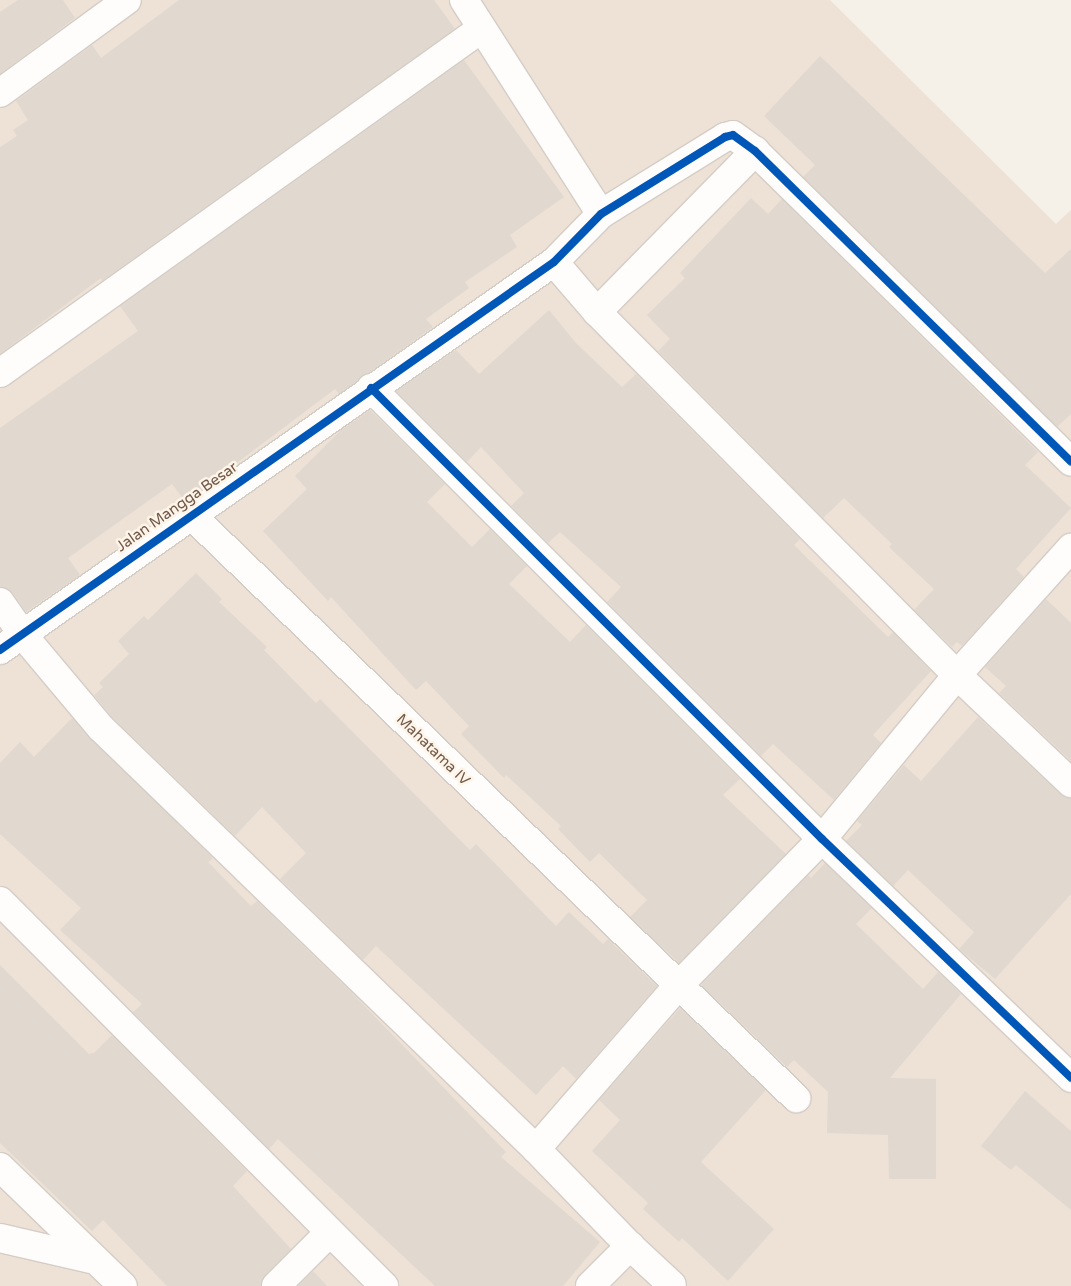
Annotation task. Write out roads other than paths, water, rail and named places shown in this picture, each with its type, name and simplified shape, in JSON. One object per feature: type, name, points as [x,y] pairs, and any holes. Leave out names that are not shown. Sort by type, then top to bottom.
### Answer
[{"type":"street","points":[[0,93],[126,0]]},
{"type":"street","points":[[464,0],[601,214]]},
{"type":"street","points":[[0,373],[481,29]]},
{"type":"street","name":"Jalan Mangga Besar","points":[[0,650],[190,514],[554,262],[601,214],[724,137],[732,135],[741,139],[755,151],[1071,462]]},
{"type":"street","points":[[597,312],[755,151]]},
{"type":"street","points":[[554,262],[597,312],[957,676],[1071,783]]},
{"type":"street","points":[[371,388],[822,839],[1071,1078]]},
{"type":"street","name":"Mahatama IV","points":[[190,514],[677,987],[796,1098]]},
{"type":"street","points":[[536,1149],[677,987],[822,839],[957,676],[1071,548]]},
{"type":"street","points":[[0,602],[22,634],[101,728],[536,1149],[630,1246],[672,1285]]},
{"type":"street","points":[[0,901],[384,1286]]},
{"type":"street","points":[[0,1167],[123,1286]]},
{"type":"street","points":[[276,1286],[330,1232]]},
{"type":"street","points":[[0,1238],[95,1260]]},
{"type":"street","points":[[590,1286],[630,1246]]}]
